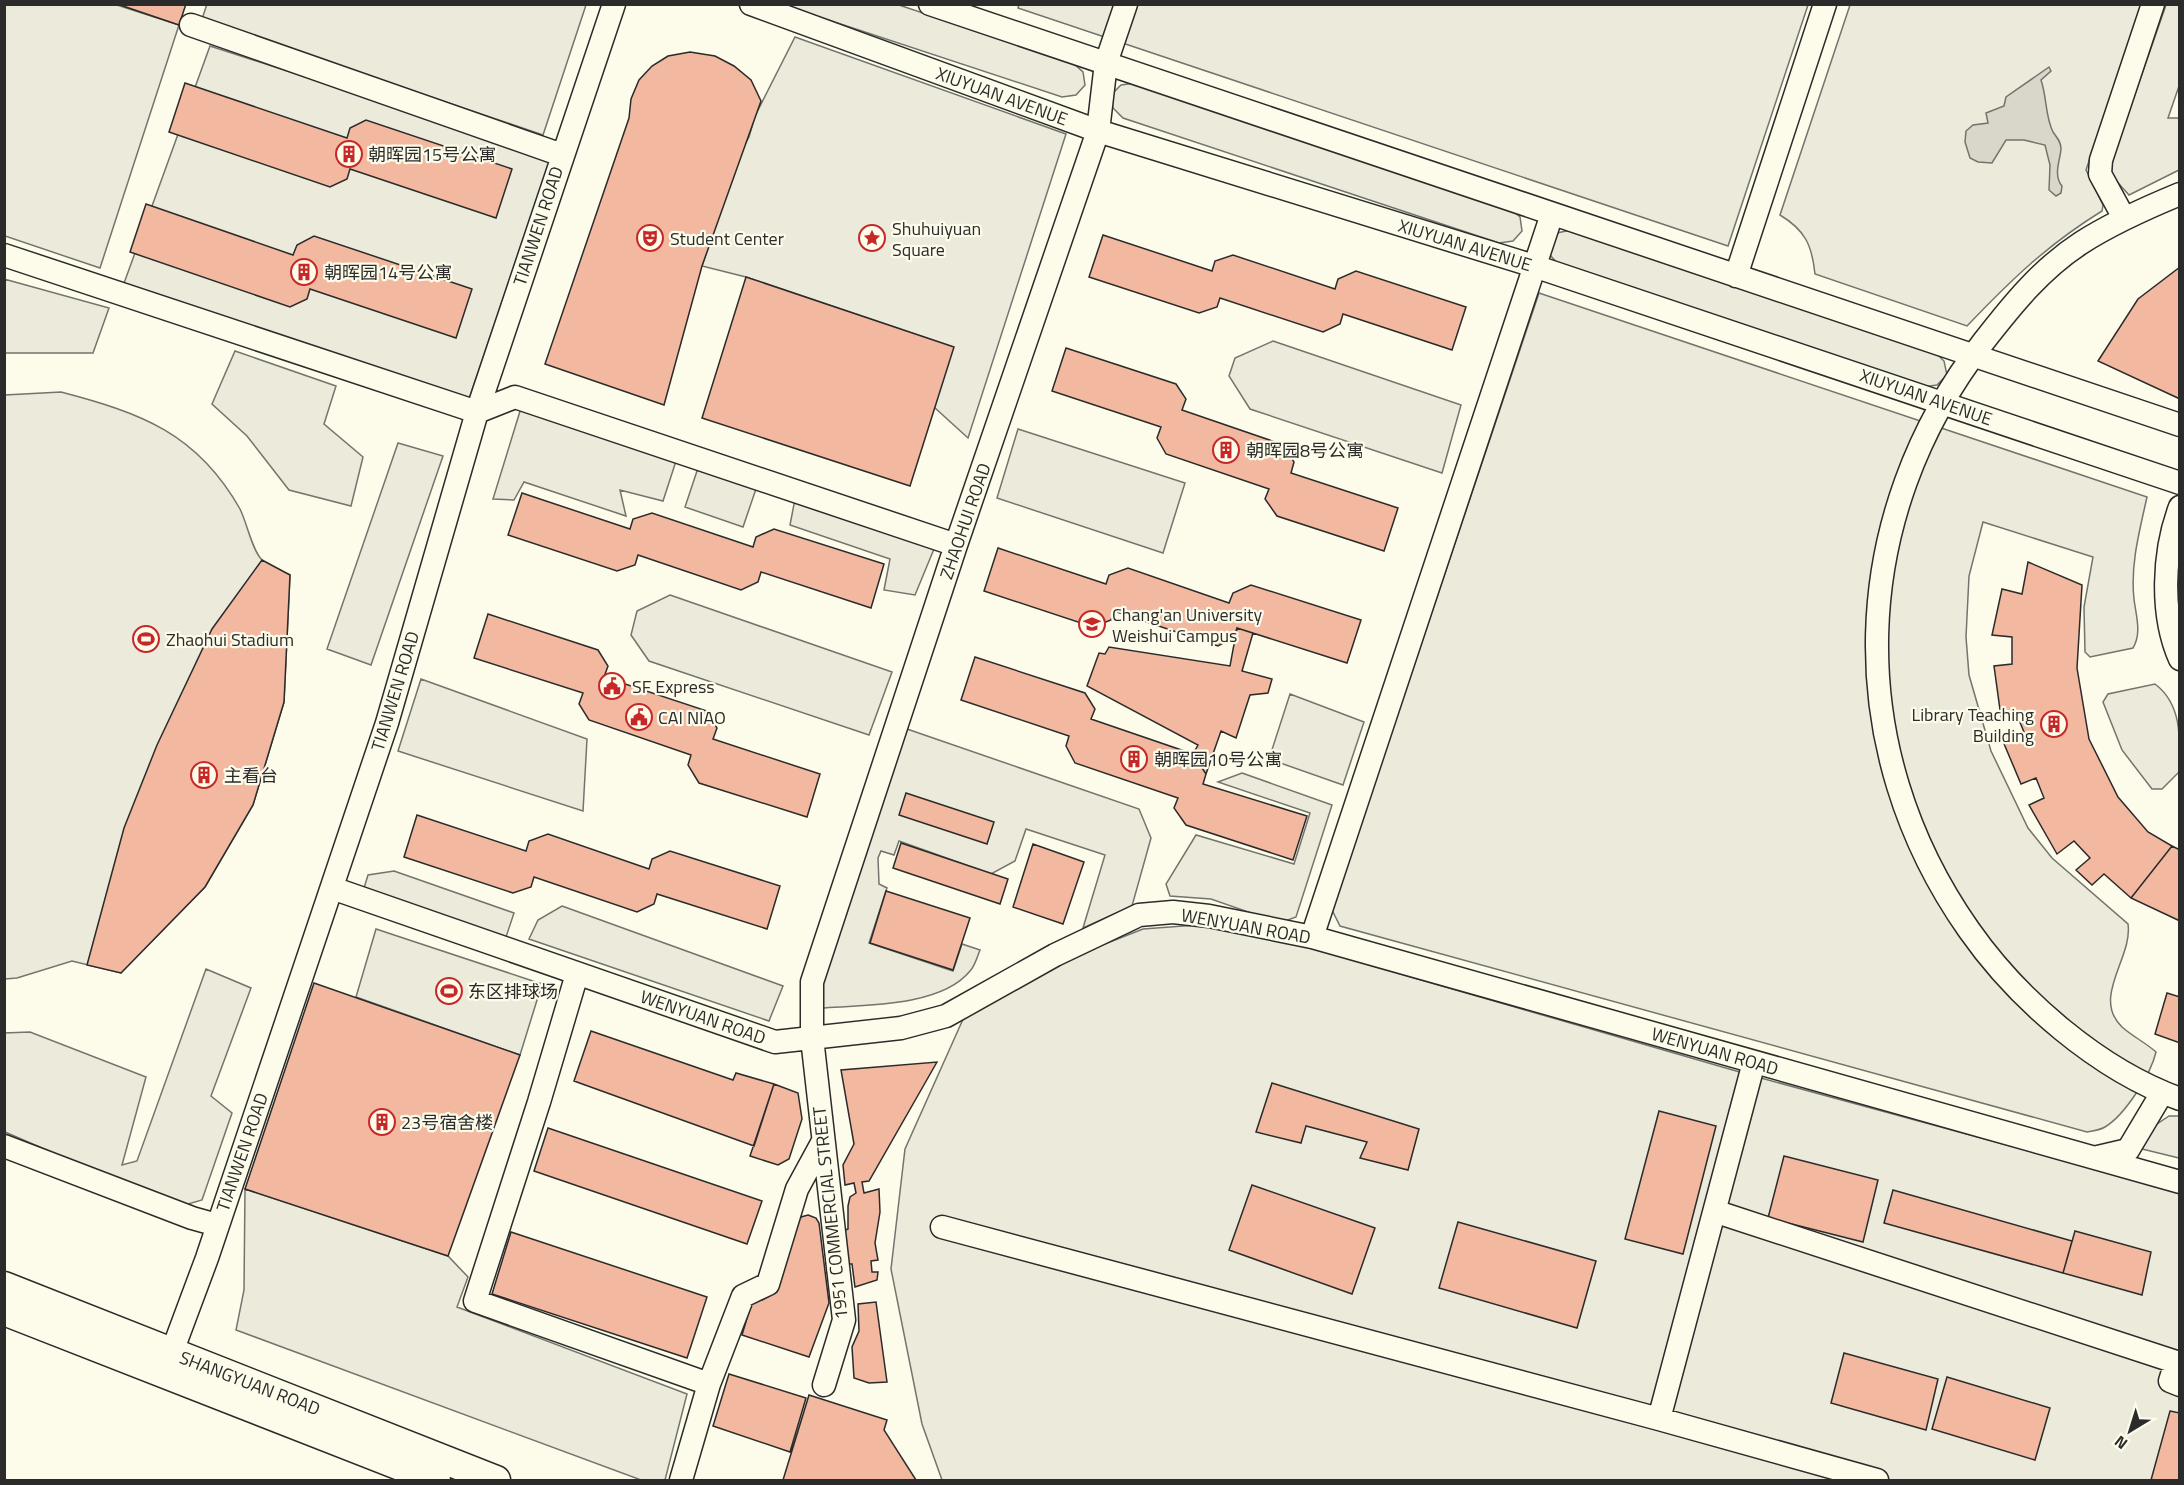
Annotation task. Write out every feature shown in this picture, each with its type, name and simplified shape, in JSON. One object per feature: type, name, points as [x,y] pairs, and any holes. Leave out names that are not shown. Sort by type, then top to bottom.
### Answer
[{"type":"main road","name":"SHANGYUAN ROAD","points":[[4,1286],[168,1363],[436,1480]]},
{"type":"main road","name":"SHANGYUAN ROAD","points":[[4,1311],[168,1363],[496,1480]]},
{"type":"street","name":"TIANWEN ROAD","points":[[168,1363],[387,723],[477,412],[614,4]]},
{"type":"street","name":"XIUYUAN AVENUE","points":[[751,4],[1098,131],[1534,266],[2180,483]]},
{"type":"street","points":[[930,4],[2180,425]]},
{"type":"street","name":"ZHAOHUI ROAD","points":[[812,1038],[812,982],[956,545],[1098,131],[1106,63],[1126,4]]},
{"type":"street","points":[[1736,276],[1826,4]]},
{"type":"street","points":[[2124,218],[2100,174],[2101,160],[2153,4]]},
{"type":"street","points":[[190,25],[562,155]]},
{"type":"street","points":[[2097,1157],[2128,1150],[2171,1096],[2077,1040],[2012,984],[1981,946],[1941,887],[1916,836],[1897,779],[1884,724],[1878,672],[1877,598],[1890,529],[1908,470],[1941,402],[1973,355],[2024,289],[2079,244],[2124,218],[2180,194]]},
{"type":"street","points":[[1312,937],[1552,214]]},
{"type":"street","points":[[4,255],[477,412],[515,397],[956,545]]},
{"type":"street","points":[[2180,507],[2170,532],[2165,592],[2180,659]]},
{"type":"street","name":"WENYUAN ROAD","points":[[332,888],[775,1042],[901,1028],[946,1016],[1066,950],[1139,915],[1173,912],[1209,916],[1312,937],[2180,1182]]},
{"type":"street","points":[[577,974],[539,1102],[475,1301],[709,1384]]},
{"type":"street","name":"1951 COMMERCIAL STREET","points":[[812,1038],[822,1143],[844,1320],[824,1385]]},
{"type":"street","points":[[1659,1419],[1717,1212],[1754,1062]]},
{"type":"street","points":[[681,1480],[709,1384],[742,1296],[768,1284],[797,1189],[822,1143]]},
{"type":"street","points":[[4,1146],[192,1218],[217,1225]]},
{"type":"street","points":[[1717,1212],[2176,1362],[2170,1381],[2180,1384]]},
{"type":"street","points":[[942,1227],[1659,1419],[1877,1480]]},
{"type":"shaded area","points":[[207,4],[586,5],[543,135],[202,19]]},
{"type":"shaded area","points":[[1019,4],[1808,5],[1728,246],[1018,8]]},
{"type":"shaded area","points":[[5,5],[117,5],[179,25],[100,268],[5,236]]},
{"type":"shaded area","points":[[783,5],[899,5],[1073,63],[1083,72],[1085,85],[1076,95],[1062,97]]},
{"type":"shaded area","points":[[1850,5],[2141,5],[2086,170],[2103,205],[2102,211],[2030,264],[1967,326],[1815,274],[1812,255],[1806,239],[1796,226],[1780,215]]},
{"type":"shaded area","points":[[2166,5],[2179,5],[2179,86],[2168,118],[2179,118],[2179,170],[2129,195],[2111,175],[2113,157]]},
{"type":"shaded area","name":"Shuhuiyuan Square","points":[[795,37],[1066,134],[968,438],[934,407],[953,347],[746,277],[702,266],[740,153],[749,137],[755,116]]},
{"type":"shaded area","points":[[210,46],[551,157],[468,402],[123,286]]},
{"type":"shaded area","points":[[2049,67],[2051,71],[2041,80],[2050,126],[2061,146],[2057,173],[2062,186],[2061,193],[2056,196],[2049,190],[2050,165],[2045,145],[2024,140],[2006,140],[1992,163],[1978,162],[1970,158],[1965,142],[1966,131],[1973,125],[1988,123],[1986,113],[2004,106],[2006,97]]},
{"type":"shaded area","points":[[1135,83],[1510,208],[1520,217],[1522,231],[1513,241],[1499,243],[1123,118],[1113,108],[1111,95],[1121,85]]},
{"type":"shaded area","points":[[1571,230],[1935,352],[1944,361],[1947,375],[1937,385],[1923,387],[1559,265],[1550,255],[1557,233]]},
{"type":"shaded area","points":[[4,279],[109,308],[93,353],[5,353]]},
{"type":"shaded area","points":[[1539,293],[2147,497],[2133,573],[2138,630],[2133,648],[2090,657],[2085,652],[2084,607],[2093,557],[1983,522],[1969,576],[1966,637],[1969,675],[1991,751],[2028,828],[2052,858],[2128,924],[2128,937],[2115,977],[2111,1003],[2114,1015],[2122,1027],[2156,1052],[2149,1071],[2129,1104],[2105,1127],[2087,1132],[1340,926],[1332,910]]},
{"type":"shaded area","points":[[1273,341],[1461,405],[1442,473],[1250,409],[1229,376],[1235,358]]},
{"type":"shaded area","points":[[235,351],[336,386],[324,424],[363,457],[351,506],[289,490],[247,436],[212,404]]},
{"type":"shaded area","name":"Zhaohui Stadium","points":[[61,392],[117,408],[164,430],[186,444],[223,483],[240,509],[258,556],[271,567],[290,575],[284,702],[253,805],[205,887],[121,973],[72,961],[17,978],[5,979],[5,395]]},
{"type":"shaded area","points":[[521,408],[677,458],[663,501],[620,490],[626,516],[524,482],[514,500],[493,499]]},
{"type":"shaded area","points":[[1018,429],[1185,483],[1163,553],[997,498]]},
{"type":"shaded area","points":[[398,443],[443,456],[371,665],[327,649]]},
{"type":"shaded area","points":[[698,468],[757,486],[743,527],[685,507]]},
{"type":"shaded area","points":[[795,499],[934,549],[915,595],[884,590],[890,559],[790,525]]},
{"type":"shaded area","points":[[670,595],[892,672],[869,735],[649,661],[631,635],[637,611]]},
{"type":"shaded area","points":[[421,679],[587,739],[583,811],[398,751]]},
{"type":"shaded area","points":[[2155,684],[2171,702],[2178,724],[2180,748],[2179,772],[2162,789],[2152,789],[2122,750],[2103,702],[2108,694]]},
{"type":"shaded area","points":[[1290,694],[1364,722],[1343,785],[1269,759]]},
{"type":"shaded area","points":[[907,729],[1139,809],[1151,838],[1132,906],[1083,928],[1105,855],[1026,829],[1015,861],[991,874],[899,841],[894,855],[881,851],[878,858],[879,884],[887,888],[869,943],[953,971],[962,944],[980,950],[975,964],[957,983],[921,998],[900,1002],[821,1008],[819,986]]},
{"type":"shaded area","points":[[1242,773],[1332,805],[1296,917],[1280,923],[1211,899],[1170,896],[1166,884],[1196,835],[1294,864],[1310,813],[1218,782]]},
{"type":"shaded area","points":[[394,871],[514,913],[505,940],[364,888],[368,875]]},
{"type":"shaded area","points":[[562,906],[783,986],[769,1021],[529,939],[538,920]]},
{"type":"shaded area","points":[[1210,924],[1290,942],[1750,1075],[2179,1192],[2179,1480],[942,1480],[922,1424],[891,1269],[905,1149],[964,1017],[1074,956],[1143,929]]},
{"type":"shaded area","name":"东区排球场","points":[[376,929],[542,984],[520,1055],[356,997]]},
{"type":"shaded area","points":[[206,969],[251,988],[211,1096],[232,1113],[202,1200],[178,1207],[5,1132],[4,1033],[30,1032],[146,1077],[122,1165],[137,1161]]},
{"type":"shaded area","points":[[2169,1116],[2179,1116],[2179,1158],[2142,1149],[2154,1126]]},
{"type":"shaded area","points":[[245,1189],[448,1256],[468,1277],[457,1307],[687,1394],[665,1480],[641,1480],[236,1330],[244,1290]]},
{"type":"building","points":[[117,4],[186,4],[179,25]]},
{"type":"building","name":"Student Center","points":[[690,52],[715,56],[734,66],[751,80],[761,101],[702,266],[664,405],[545,364],[629,118],[631,99],[639,80],[652,66],[668,56]]},
{"type":"building","name":"朝晖园15号公寓","points":[[185,83],[347,138],[350,128],[366,120],[512,169],[496,218],[350,169],[347,179],[330,187],[169,132]]},
{"type":"building","name":"朝晖园14号公寓","points":[[146,204],[293,255],[297,245],[314,236],[472,289],[456,338],[310,289],[307,299],[290,307],[130,252]]},
{"type":"building","points":[[1103,235],[1212,271],[1215,261],[1233,255],[1335,289],[1338,279],[1356,271],[1466,307],[1452,350],[1343,314],[1340,324],[1323,332],[1220,298],[1217,307],[1199,313],[1089,277]]},
{"type":"building","points":[[2180,267],[2180,399],[2098,361],[2138,299]]},
{"type":"building","points":[[746,277],[954,347],[910,486],[702,418]]},
{"type":"building","name":"朝晖园8号公寓","points":[[1066,348],[1176,384],[1186,399],[1182,410],[1284,445],[1294,462],[1291,473],[1398,508],[1384,551],[1277,516],[1265,499],[1269,489],[1166,454],[1157,438],[1161,427],[1052,391]]},
{"type":"building","points":[[522,493],[630,529],[633,519],[652,513],[753,547],[756,537],[774,529],[884,564],[871,608],[761,572],[758,582],[741,590],[638,555],[635,565],[617,571],[508,535]]},
{"type":"building","points":[[998,548],[1106,584],[1109,575],[1128,568],[1229,603],[1233,593],[1251,585],[1361,620],[1347,663],[1237,628],[1234,637],[1218,646],[1114,611],[1111,620],[1093,627],[984,591]]},
{"type":"building","name":"主看台","points":[[262,560],[290,575],[284,702],[253,805],[205,887],[121,973],[87,965],[124,828],[157,745],[212,629]]},
{"type":"building","name":"Library Teaching Building","points":[[2028,562],[2082,585],[2077,668],[2089,739],[2118,797],[2148,832],[2172,846],[2131,898],[2104,874],[2092,885],[2076,870],[2090,858],[2074,841],[2057,854],[2029,805],[2044,798],[2036,778],[2021,784],[2002,739],[2024,732],[2016,713],[2001,717],[1994,666],[2012,664],[2012,637],[1992,635],[2002,589],[2022,594]]},
{"type":"building","points":[[488,614],[598,650],[608,666],[604,677],[707,711],[717,728],[713,739],[820,774],[807,817],[699,783],[688,765],[691,755],[589,720],[579,704],[583,693],[474,658]]},
{"type":"building","points":[[1237,628],[1253,633],[1242,671],[1272,679],[1268,693],[1250,695],[1236,738],[1221,731],[1206,774],[1193,754],[1198,745],[1087,686],[1099,653],[1105,654],[1109,647],[1230,666]]},
{"type":"building","name":"朝晖园10号公寓","points":[[975,657],[1085,693],[1095,709],[1091,719],[1193,754],[1206,774],[1203,784],[1307,816],[1293,860],[1186,825],[1174,808],[1178,798],[1075,763],[1066,746],[1069,736],[961,700]]},
{"type":"building","points":[[906,793],[994,822],[987,844],[899,815]]},
{"type":"building","points":[[417,815],[526,851],[529,841],[548,834],[649,869],[652,859],[670,851],[780,886],[767,929],[657,894],[654,904],[637,912],[534,877],[531,887],[513,893],[404,857]]},
{"type":"building","points":[[901,843],[1008,879],[1000,904],[893,868]]},
{"type":"building","points":[[1033,844],[1084,862],[1063,924],[1013,907]]},
{"type":"building","points":[[2172,846],[2180,850],[2180,921],[2131,898]]},
{"type":"building","points":[[886,891],[970,918],[953,970],[870,943]]},
{"type":"building","name":"23号宿舍楼","points":[[314,983],[520,1055],[448,1256],[245,1189]]},
{"type":"building","points":[[2167,993],[2180,997],[2180,1043],[2155,1034]]},
{"type":"building","points":[[591,1031],[733,1080],[736,1073],[774,1084],[754,1146],[574,1081]]},
{"type":"building","points":[[937,1062],[869,1181],[862,1182],[864,1193],[879,1189],[880,1212],[875,1243],[878,1260],[871,1261],[872,1272],[878,1272],[877,1280],[855,1287],[852,1264],[846,1264],[843,1231],[848,1229],[850,1197],[856,1193],[854,1183],[845,1185],[843,1165],[854,1144],[841,1070]]},
{"type":"building","points":[[1272,1083],[1419,1129],[1408,1170],[1360,1158],[1367,1142],[1306,1126],[1301,1143],[1256,1132]]},
{"type":"building","points":[[774,1084],[798,1093],[802,1119],[789,1159],[778,1165],[750,1156]]},
{"type":"building","points":[[1659,1111],[1716,1126],[1683,1254],[1625,1239]]},
{"type":"building","points":[[548,1128],[762,1201],[747,1244],[534,1171]]},
{"type":"building","points":[[1784,1156],[1878,1180],[1863,1242],[1768,1218]]},
{"type":"building","points":[[1252,1185],[1375,1228],[1352,1294],[1229,1250]]},
{"type":"building","points":[[1893,1190],[2072,1241],[2063,1273],[1884,1223]]},
{"type":"building","points":[[808,1215],[816,1218],[819,1223],[829,1303],[809,1357],[742,1335],[753,1298],[762,1300],[777,1292],[798,1222],[801,1217]]},
{"type":"building","points":[[1458,1222],[1596,1261],[1577,1328],[1439,1288]]},
{"type":"building","points":[[2075,1231],[2151,1252],[2142,1295],[2063,1273]]},
{"type":"building","points":[[511,1232],[707,1297],[687,1358],[492,1294]]},
{"type":"building","points":[[876,1302],[887,1382],[869,1383],[854,1378],[852,1347],[859,1331],[858,1304]]},
{"type":"building","points":[[1844,1353],[1938,1379],[1926,1430],[1831,1403]]},
{"type":"building","points":[[729,1374],[806,1398],[790,1452],[713,1426]]},
{"type":"building","points":[[1947,1377],[2050,1408],[2035,1460],[1932,1429]]},
{"type":"building","points":[[809,1395],[887,1420],[884,1430],[916,1480],[783,1480]]},
{"type":"building","points":[[2170,1411],[2180,1413],[2180,1480],[2151,1480]]},
{"type":"place","name":"朝晖园15号公寓","points":[[349,154]]},
{"type":"place","name":"Student Center","points":[[650,238]]},
{"type":"place","name":"Shuhuiyuan Square","points":[[872,238]]},
{"type":"place","name":"朝晖园14号公寓","points":[[304,272]]},
{"type":"place","name":"朝晖园8号公寓","points":[[1226,450]]},
{"type":"place","name":"Chang'an University Weishui Campus","points":[[1092,624]]},
{"type":"place","name":"Zhaohui Stadium","points":[[146,639]]},
{"type":"place","name":"SF Express","points":[[612,686]]},
{"type":"place","name":"CAI NIAO","points":[[639,717]]},
{"type":"place","name":"Library Teaching Building","points":[[2054,724]]},
{"type":"place","name":"朝晖园10号公寓","points":[[1134,759]]},
{"type":"place","name":"主看台","points":[[204,775]]},
{"type":"place","name":"东区排球场","points":[[449,991]]},
{"type":"place","name":"23号宿舍楼","points":[[382,1122]]}]
